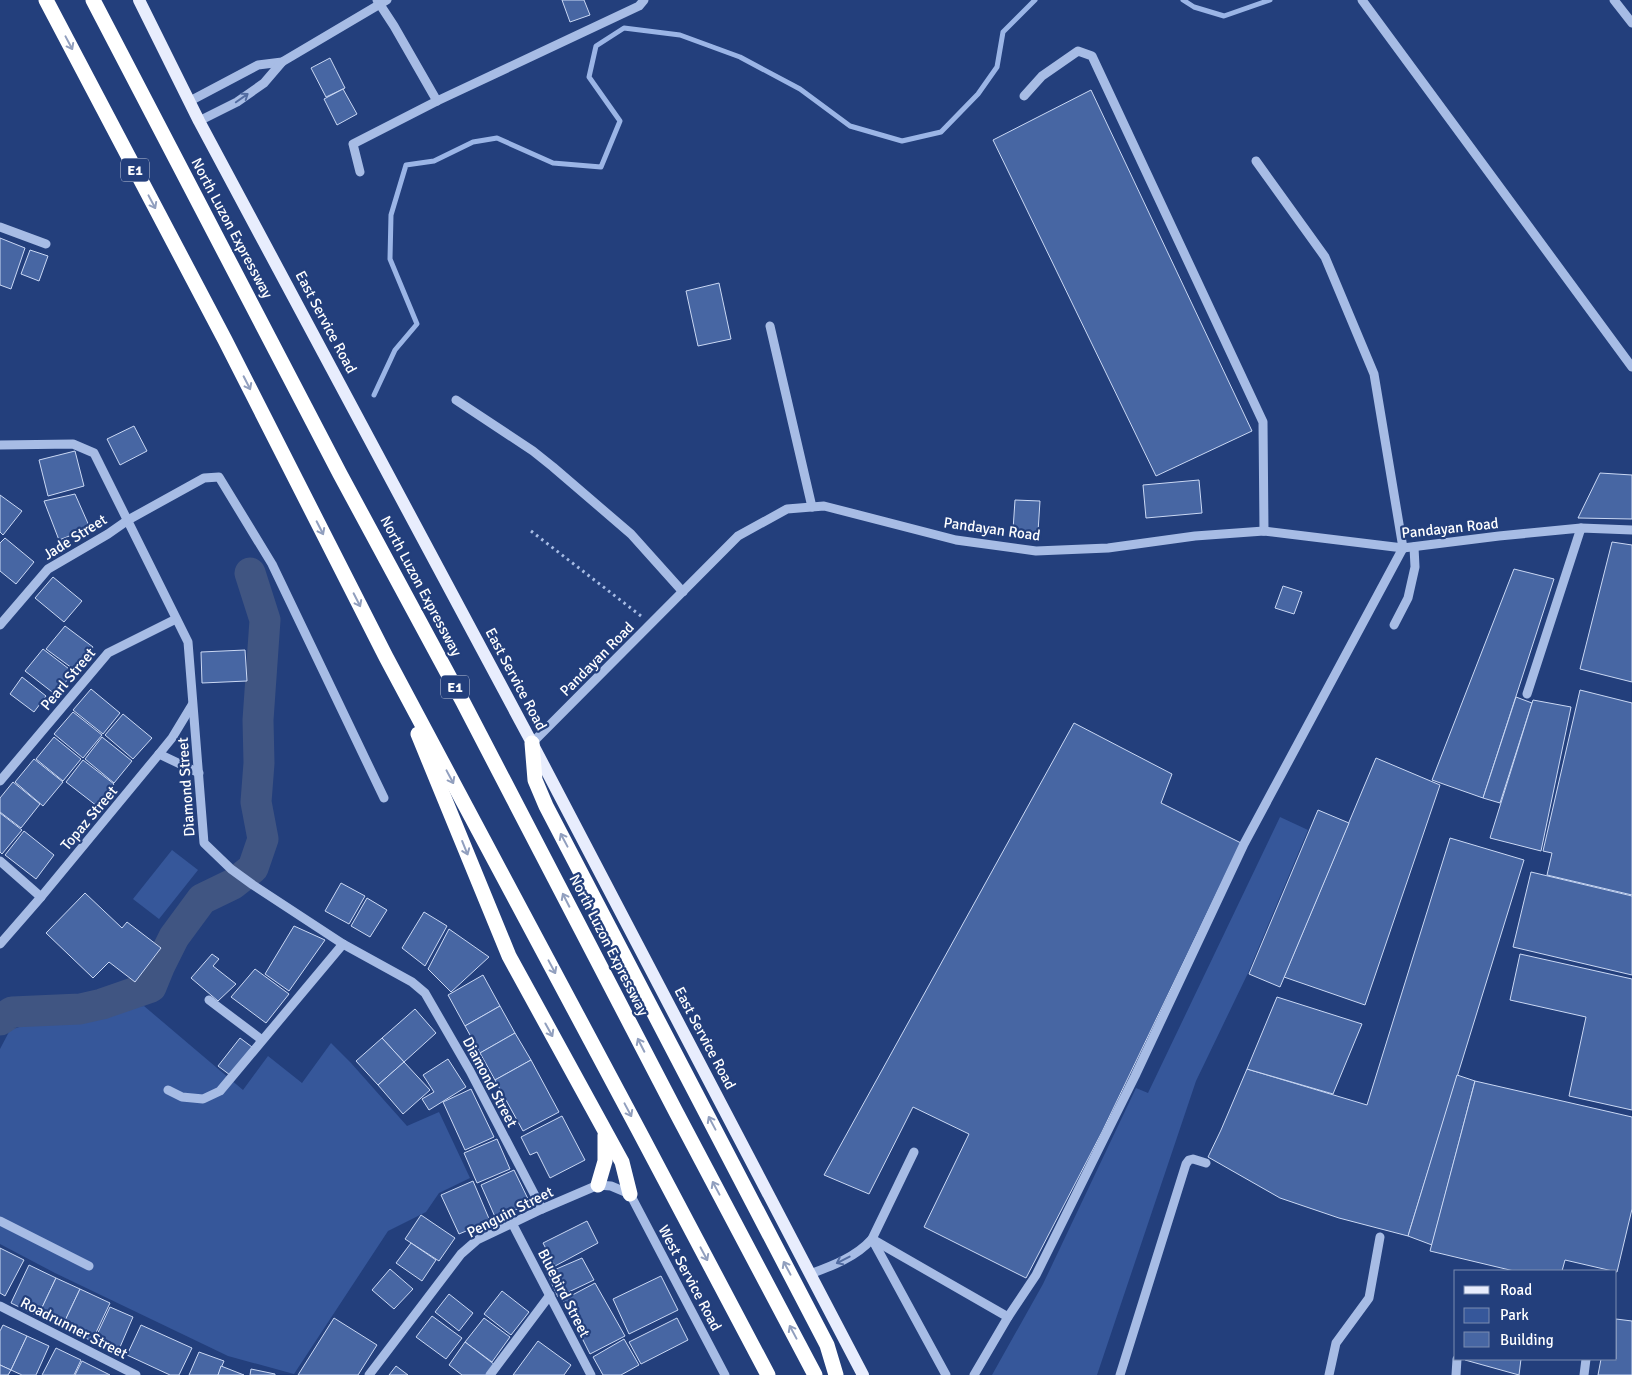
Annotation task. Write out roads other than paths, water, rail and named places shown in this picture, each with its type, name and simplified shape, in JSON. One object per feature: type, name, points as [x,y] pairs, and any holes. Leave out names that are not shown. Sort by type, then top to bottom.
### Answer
[{"type":"highway","name":"E1","points":[[46,0],[225,340],[386,657],[768,1375]]},
{"type":"highway","name":"North Luzon Expressway","points":[[93,0],[340,474],[463,702],[671,1104],[816,1375]]},
{"type":"highway","points":[[386,657],[509,956],[622,1162],[630,1194]]},
{"type":"highway","points":[[532,743],[535,780],[546,806],[827,1345],[836,1375]]},
{"type":"highway","points":[[598,1186],[606,1161],[605,1131]]},
{"type":"main road","name":"East Service Road","points":[[139,0],[200,121],[532,743],[863,1375]]},
{"type":"street","points":[[360,172],[353,144],[437,101],[639,6],[644,0]]},
{"type":"street","points":[[1362,0],[1632,367]]},
{"type":"street","points":[[1614,0],[1632,23]]},
{"type":"street","points":[[200,121],[237,102],[264,82],[282,62],[381,1],[437,101]]},
{"type":"street","points":[[1024,96],[1042,76],[1078,50],[1092,56],[1263,422],[1264,531]]},
{"type":"street","points":[[190,101],[258,65],[282,62]]},
{"type":"street","points":[[974,1375],[1040,1266],[1135,1076],[1244,844],[1403,548],[1374,374],[1325,257],[1256,161]]},
{"type":"street","points":[[0,227],[46,244]]},
{"type":"street","points":[[770,326],[812,507]]},
{"type":"street","points":[[456,400],[554,467],[630,534],[683,592]]},
{"type":"street","name":"Diamond Street","points":[[4,445],[73,444],[94,453],[188,642],[204,843],[231,869],[253,885],[343,944],[412,982],[425,993],[470,1071],[542,1209]]},
{"type":"street","points":[[0,454],[4,445]]},
{"type":"street","name":"Jade Street","points":[[0,625],[48,568],[108,534],[128,520],[204,478],[219,477],[272,564],[384,798]]},
{"type":"street","name":"Pandayan Road","points":[[532,743],[738,536],[787,509],[824,506],[956,540],[1036,551],[1108,548],[1195,536],[1264,531],[1403,548],[1581,528],[1632,530]]},
{"type":"street","points":[[1527,694],[1581,528]]},
{"type":"street","points":[[1394,624],[1408,598],[1415,567],[1414,547]]},
{"type":"street","name":"Pearl Street","points":[[0,780],[108,653],[176,619]]},
{"type":"street","name":"Topaz Street","points":[[0,944],[172,738],[193,705]]},
{"type":"street","points":[[159,754],[199,773]]},
{"type":"street","points":[[0,861],[41,897]]},
{"type":"street","points":[[168,1090],[182,1097],[203,1099],[220,1091],[343,944]]},
{"type":"street","points":[[208,1000],[262,1040]]},
{"type":"street","points":[[810,1274],[830,1267],[855,1254],[872,1239],[914,1152]]},
{"type":"street","points":[[1120,1375],[1186,1164],[1188,1160],[1193,1159],[1206,1163]]},
{"type":"street","points":[[598,1186],[611,1186],[630,1194]]},
{"type":"street","name":"Penguin Street","points":[[369,1375],[461,1254],[478,1240],[512,1223],[598,1186]]},
{"type":"street","name":"West Service Road","points":[[630,1194],[725,1375]]},
{"type":"street","points":[[0,1221],[88,1266]]},
{"type":"street","name":"Bluebird Street","points":[[512,1223],[591,1375]]},
{"type":"street","points":[[1329,1375],[1336,1343],[1369,1298],[1380,1237]]},
{"type":"street","points":[[872,1239],[1008,1317]]},
{"type":"street","points":[[872,1239],[946,1375]]},
{"type":"street","points":[[490,1375],[550,1295]]},
{"type":"street","name":"Roadrunner Street","points":[[0,1306],[136,1375]]},
{"type":"street","points":[[1456,1360],[1456,1375]]},
{"type":"street","points":[[1584,1375],[1586,1360]]},
{"type":"waterway","points":[[374,395],[395,350],[417,324],[390,259],[391,215],[406,165],[434,161],[473,142],[497,138],[553,163],[601,167],[620,121],[589,77],[596,46],[624,28],[680,35],[740,57],[800,89],[850,126],[902,141],[941,132],[978,94],[997,67],[1003,32],[1035,0]]},
{"type":"waterway","points":[[1183,0],[1194,7],[1224,16],[1270,0]]},
{"type":"waterway","points":[[0,1020],[12,1012],[80,1009],[102,1004],[151,987],[174,937],[202,899],[233,884],[253,868],[263,839],[256,802],[259,763],[258,720],[265,620],[250,573]]}]
